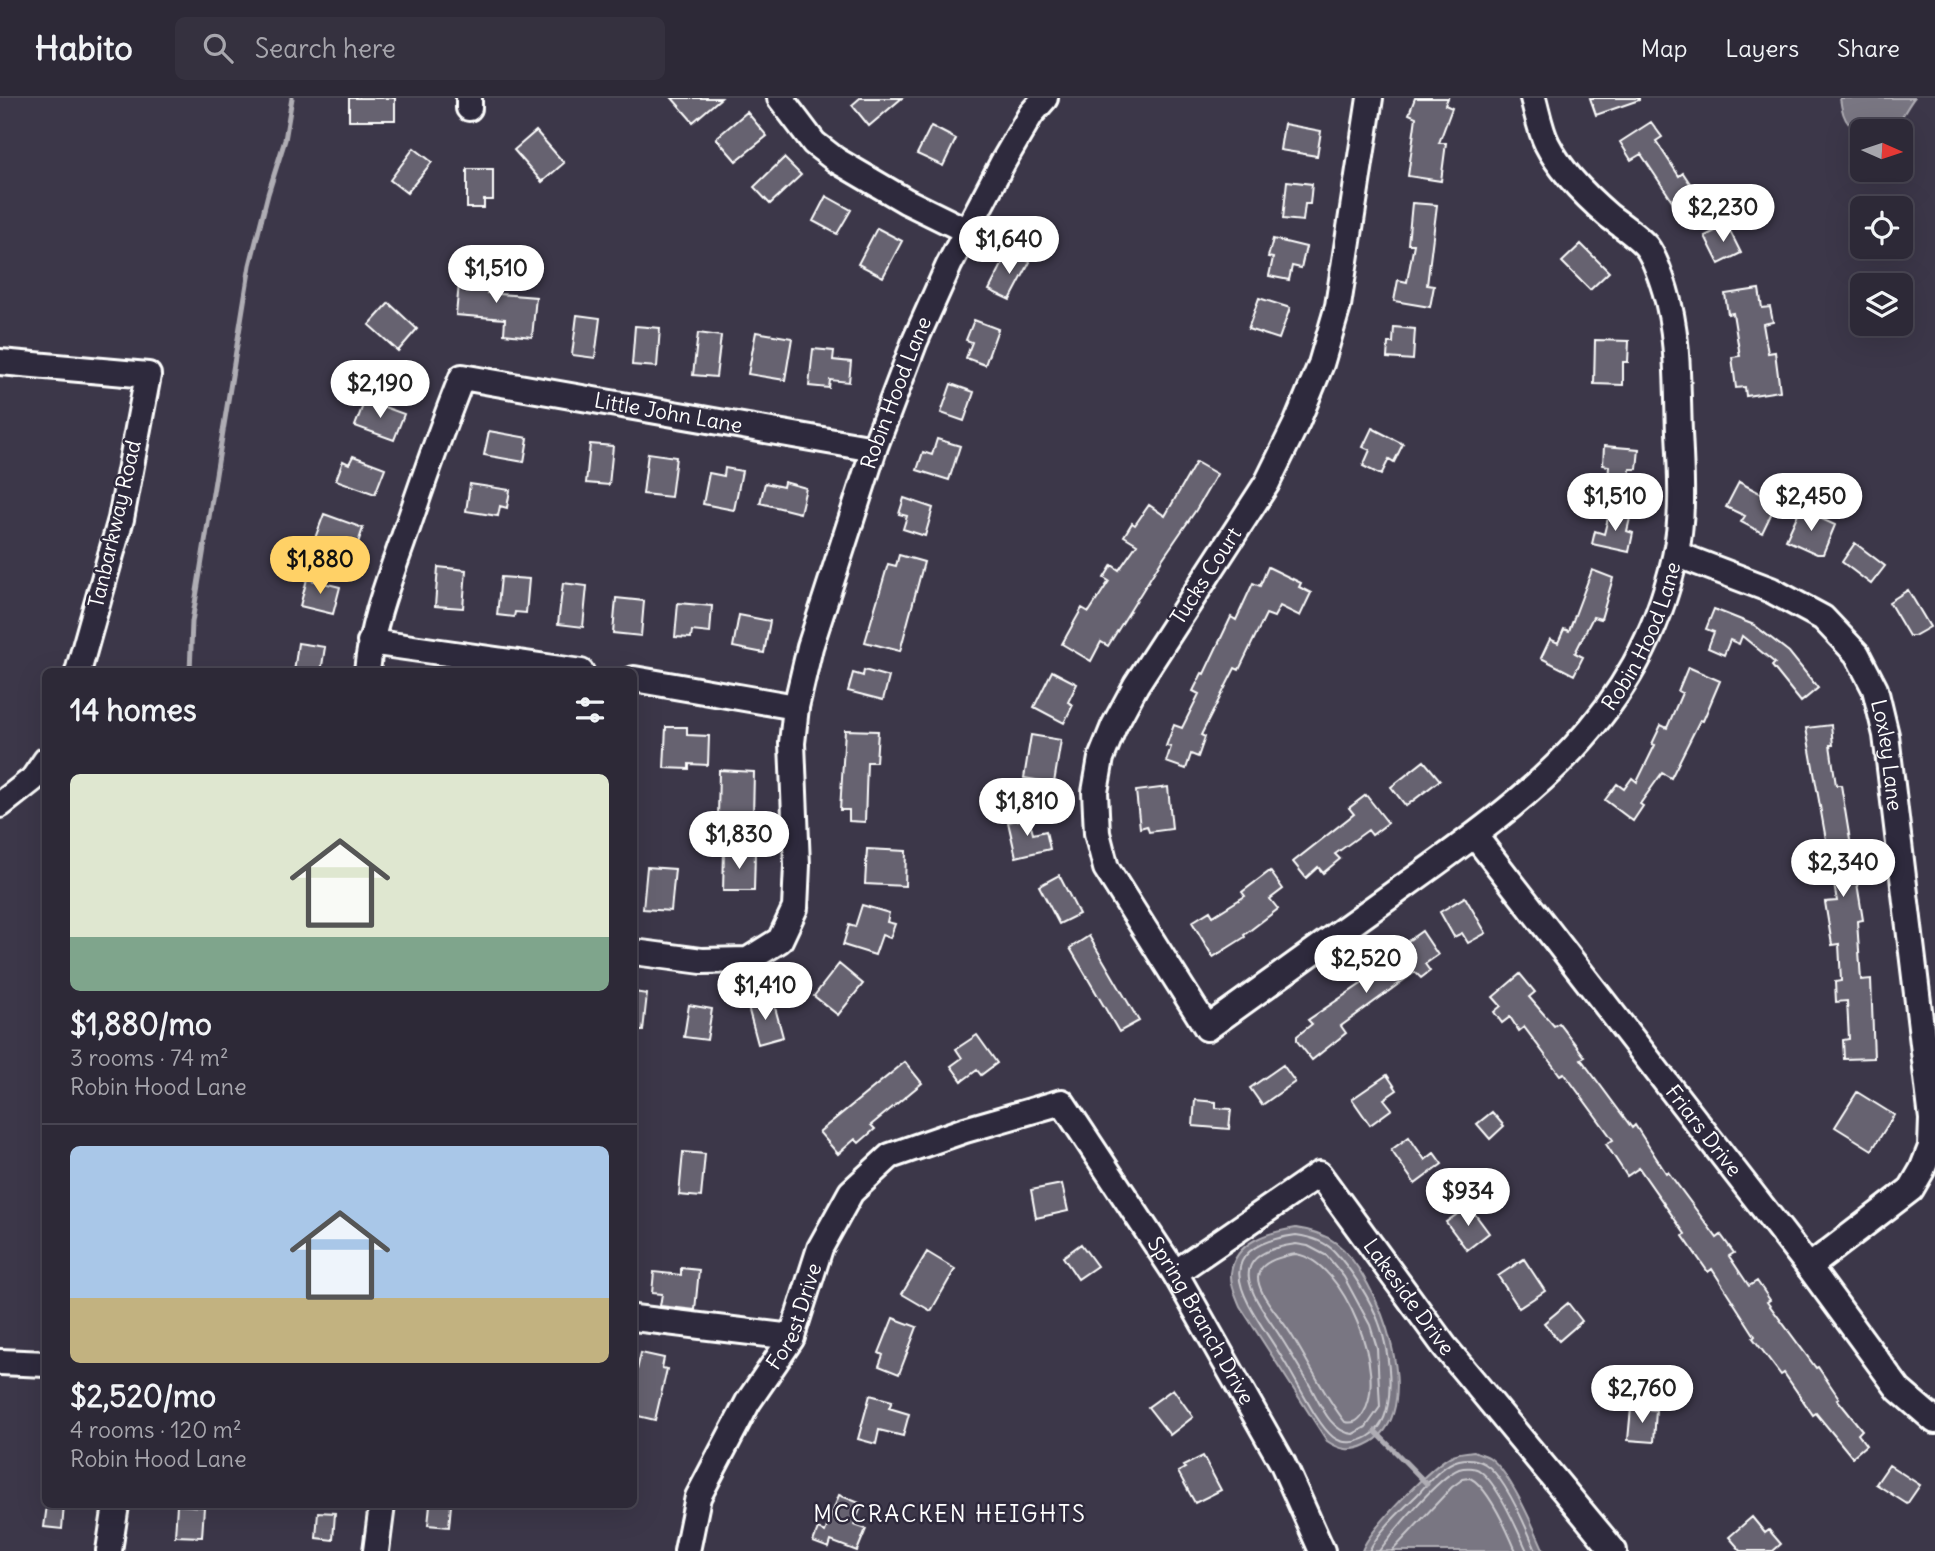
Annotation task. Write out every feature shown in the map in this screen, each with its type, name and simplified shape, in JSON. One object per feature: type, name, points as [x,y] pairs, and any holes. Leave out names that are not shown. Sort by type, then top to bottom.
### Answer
[{"type":"street","points":[[780,98],[814,142],[835,160],[906,201],[967,231]]},
{"type":"street","name":"Robin Hood Lane","points":[[637,952],[702,961],[748,960],[780,940],[796,908],[792,743],[796,707],[810,647],[874,449],[915,341],[1003,162],[1031,114],[1045,98]]},
{"type":"street","name":"Tucks Court","points":[[1208,1028],[1106,868],[1097,833],[1095,792],[1099,769],[1114,726],[1136,685],[1267,483],[1297,422],[1321,364],[1338,306],[1370,98]]},
{"type":"street","name":"Robin Hood Lane","points":[[1208,1028],[1475,836],[1526,796],[1574,748],[1604,713],[1625,682],[1647,641],[1665,597],[1676,554],[1681,486],[1675,337],[1664,290],[1647,247],[1604,211],[1566,170],[1546,143],[1533,98]]},
{"type":"street","name":"Tanbarkway Road","points":[[0,362],[148,375],[121,519],[79,668]]},
{"type":"street","name":"Little John Lane","points":[[370,642],[433,453],[462,377],[874,449]]},
{"type":"street","name":"Loxley Lane","points":[[1676,554],[1771,590],[1823,618],[1857,654],[1875,689],[1886,735],[1932,1119],[1931,1147],[1911,1189],[1809,1267]]},
{"type":"street","points":[[367,668],[370,642],[553,668]]},
{"type":"street","points":[[637,680],[796,707]]},
{"type":"street","points":[[0,805],[33,779],[42,766]]},
{"type":"street","name":"Friars Drive","points":[[1475,836],[1809,1267],[1899,1390],[1935,1421]]},
{"type":"street","name":"Forest Drive","points":[[687,1551],[698,1497],[748,1402],[792,1337],[820,1248],[850,1192],[890,1156],[955,1133],[1062,1102]]},
{"type":"street","name":"Spring Branch Drive","points":[[1062,1102],[1175,1273],[1283,1464],[1322,1551]]},
{"type":"street","name":"Lakeside Drive","points":[[1175,1273],[1319,1174],[1445,1347],[1614,1551]]},
{"type":"street","points":[[637,1318],[792,1337]]},
{"type":"street","points":[[0,1362],[42,1364]]},
{"type":"street","points":[[109,1551],[116,1508]]},
{"type":"street","points":[[376,1551],[382,1508]]},
{"type":"water","points":[[1840,98],[1914,98],[1901,119],[1850,119],[1850,125],[1843,114]]},
{"type":"water","points":[[1296,1228],[1327,1237],[1352,1260],[1368,1284],[1392,1345],[1397,1377],[1395,1406],[1385,1429],[1366,1445],[1355,1449],[1346,1449],[1327,1441],[1240,1306],[1232,1286],[1234,1262],[1246,1246],[1275,1232]]},
{"type":"water","points":[[1474,1451],[1490,1458],[1505,1475],[1521,1501],[1544,1551],[1362,1551],[1388,1514],[1431,1471],[1453,1455]]},
{"type":"building","points":[[349,98],[395,98],[395,120],[349,120]]},
{"type":"building","points":[[672,98],[721,98],[693,122]]},
{"type":"building","points":[[860,98],[902,98],[869,126],[852,105]]},
{"type":"building","points":[[1415,98],[1448,98],[1445,105],[1452,108],[1439,143],[1446,143],[1441,181],[1408,176],[1416,117],[1409,114]]},
{"type":"building","points":[[1590,98],[1639,98],[1639,100],[1596,115]]},
{"type":"building","points":[[747,112],[767,136],[736,161],[716,138]]},
{"type":"building","points":[[1651,122],[1662,137],[1656,141],[1679,176],[1683,173],[1707,209],[1687,223],[1641,154],[1631,160],[1620,142]]},
{"type":"building","points":[[1284,124],[1321,131],[1317,156],[1280,150]]},
{"type":"building","points":[[931,126],[956,139],[943,166],[917,154]]},
{"type":"building","points":[[536,131],[564,163],[542,182],[514,150]]},
{"type":"building","points":[[414,148],[432,162],[407,193],[390,180]]},
{"type":"building","points":[[784,158],[801,175],[770,204],[754,187]]},
{"type":"building","points":[[467,169],[493,169],[493,200],[484,200],[484,208],[467,208]]},
{"type":"building","points":[[1287,181],[1312,184],[1310,204],[1305,204],[1303,221],[1283,219]]},
{"type":"building","points":[[826,196],[851,210],[837,234],[813,221]]},
{"type":"building","points":[[1412,203],[1437,205],[1427,285],[1434,286],[1430,307],[1394,301],[1398,280],[1407,282],[1414,244],[1408,244]]},
{"type":"building","points":[[1727,225],[1741,253],[1719,264],[1705,236]]},
{"type":"building","points":[[877,228],[902,241],[883,277],[858,264]]},
{"type":"building","points":[[1273,239],[1306,247],[1301,268],[1292,266],[1289,280],[1269,276],[1273,258],[1268,257]]},
{"type":"building","points":[[1581,244],[1609,272],[1590,290],[1562,262]]},
{"type":"building","points":[[1009,251],[1030,262],[1010,300],[989,290]]},
{"type":"building","points":[[460,273],[488,276],[487,293],[536,297],[532,337],[504,334],[505,319],[456,315]]},
{"type":"building","points":[[1759,289],[1762,308],[1770,307],[1773,322],[1763,324],[1768,353],[1775,352],[1780,391],[1746,396],[1745,387],[1736,388],[1732,357],[1740,356],[1733,313],[1728,314],[1725,294]]},
{"type":"building","points":[[1259,298],[1290,308],[1279,339],[1248,329]]},
{"type":"building","points":[[389,303],[417,329],[398,351],[369,325]]},
{"type":"building","points":[[577,315],[600,318],[595,358],[572,355]]},
{"type":"building","points":[[974,320],[998,329],[985,365],[966,358],[972,342],[966,340]]},
{"type":"building","points":[[635,326],[660,328],[657,367],[632,365]]},
{"type":"building","points":[[1394,327],[1415,329],[1413,360],[1387,358],[1388,343],[1393,343]]},
{"type":"building","points":[[756,332],[792,338],[785,380],[748,374]]},
{"type":"building","points":[[698,333],[721,336],[716,377],[693,375]]},
{"type":"building","points":[[1595,340],[1629,341],[1628,362],[1623,362],[1623,385],[1594,384]]},
{"type":"building","points":[[813,349],[834,351],[833,360],[851,362],[849,382],[830,380],[829,388],[809,386]]},
{"type":"building","points":[[951,384],[974,392],[964,421],[941,413]]},
{"type":"building","points":[[365,400],[404,414],[394,440],[355,426]]},
{"type":"building","points":[[1372,428],[1403,444],[1394,462],[1389,459],[1381,475],[1363,466],[1370,450],[1363,447]]},
{"type":"building","points":[[489,431],[528,438],[524,462],[484,455]]},
{"type":"building","points":[[937,439],[960,446],[949,480],[917,470],[923,452],[932,455]]},
{"type":"building","points":[[590,444],[613,446],[609,485],[586,483]]},
{"type":"building","points":[[1604,446],[1639,449],[1637,469],[1630,469],[1629,484],[1608,482],[1609,466],[1603,465]]},
{"type":"building","points":[[648,453],[676,457],[671,497],[643,494]]},
{"type":"building","points":[[353,456],[385,468],[375,494],[336,480],[343,461],[349,464]]},
{"type":"building","points":[[1196,462],[1217,474],[1108,646],[1101,642],[1091,661],[1062,644],[1082,608],[1089,612],[1109,581],[1104,578],[1112,565],[1119,570],[1137,544],[1124,536],[1132,523],[1135,525],[1149,505],[1165,516]]},
{"type":"building","points":[[725,468],[742,471],[734,510],[703,504],[709,473],[724,476]]},
{"type":"building","points":[[784,482],[806,488],[800,513],[760,503],[765,483],[783,487]]},
{"type":"building","points":[[1739,482],[1777,502],[1762,533],[1741,522],[1745,516],[1726,507]]},
{"type":"building","points":[[470,484],[510,490],[507,508],[500,506],[498,516],[466,511]]},
{"type":"building","points":[[904,498],[933,508],[925,536],[903,529],[907,516],[899,514]]},
{"type":"building","points":[[1800,509],[1835,525],[1823,554],[1817,554],[1786,540]]},
{"type":"building","points":[[1610,510],[1631,514],[1627,531],[1633,533],[1629,552],[1592,544],[1595,531],[1604,534]]},
{"type":"building","points":[[324,514],[363,528],[354,555],[314,541]]},
{"type":"building","points":[[1855,543],[1885,566],[1871,584],[1842,562]]},
{"type":"building","points":[[899,555],[924,562],[900,651],[865,642],[888,564],[896,566]]},
{"type":"building","points":[[438,567],[466,570],[463,608],[435,606]]},
{"type":"building","points":[[1268,567],[1301,583],[1299,587],[1311,593],[1300,616],[1280,606],[1274,617],[1266,614],[1239,670],[1235,668],[1201,735],[1205,737],[1198,757],[1191,754],[1186,769],[1166,762],[1171,747],[1166,746],[1174,725],[1182,728],[1199,694],[1193,691],[1231,617],[1236,620],[1253,583],[1260,586]]},
{"type":"building","points":[[1592,570],[1613,578],[1601,619],[1593,617],[1575,653],[1583,657],[1574,675],[1541,658],[1550,639],[1558,643],[1564,629],[1569,631]]},
{"type":"building","points":[[501,577],[529,579],[526,613],[515,612],[514,617],[497,615]]},
{"type":"building","points":[[307,579],[340,587],[333,614],[300,606]]},
{"type":"building","points":[[563,583],[587,586],[583,627],[558,624]]},
{"type":"building","points":[[1908,590],[1930,627],[1914,636],[1909,636],[1889,602]]},
{"type":"building","points":[[616,598],[644,601],[641,636],[613,633]]},
{"type":"building","points":[[678,603],[712,606],[710,633],[692,631],[691,638],[675,637]]},
{"type":"building","points":[[1714,609],[1754,625],[1789,652],[1818,688],[1801,702],[1772,666],[1775,663],[1742,636],[1739,644],[1730,640],[1724,655],[1708,648],[1714,632],[1706,629]]},
{"type":"building","points":[[739,615],[770,621],[764,653],[733,647]]},
{"type":"building","points":[[298,643],[325,647],[322,668],[295,668]]},
{"type":"building","points":[[1688,667],[1720,681],[1703,721],[1700,720],[1671,778],[1662,773],[1640,804],[1643,806],[1633,821],[1605,800],[1617,784],[1624,789],[1632,778],[1637,782],[1655,745],[1652,744],[1661,725],[1667,728],[1682,693],[1678,691]]},
{"type":"building","points":[[864,670],[889,677],[883,700],[848,691],[853,673],[863,676]]},
{"type":"building","points":[[1052,671],[1077,684],[1068,702],[1073,705],[1064,723],[1034,707]]},
{"type":"building","points":[[1831,725],[1833,745],[1830,745],[1836,785],[1841,785],[1863,920],[1857,921],[1861,980],[1871,979],[1874,1058],[1844,1059],[1843,1040],[1849,1039],[1847,1001],[1836,1002],[1835,982],[1841,981],[1839,944],[1832,945],[1825,902],[1837,901],[1806,728]]},
{"type":"building","points":[[666,727],[687,727],[687,735],[709,736],[708,765],[689,764],[689,769],[664,768]]},
{"type":"building","points":[[845,730],[878,731],[876,762],[867,762],[865,822],[849,821],[849,810],[840,810]]},
{"type":"building","points":[[1031,735],[1061,740],[1054,783],[1024,778]]},
{"type":"building","points":[[1424,761],[1440,780],[1406,806],[1391,787]]},
{"type":"building","points":[[719,770],[754,772],[753,818],[718,818]]},
{"type":"building","points":[[1168,787],[1172,829],[1149,832],[1147,826],[1140,828],[1136,791]]},
{"type":"building","points":[[1366,795],[1388,823],[1372,835],[1368,830],[1335,854],[1340,859],[1323,873],[1318,867],[1306,878],[1293,862],[1354,814],[1349,808]]},
{"type":"building","points":[[1029,818],[1033,834],[1046,831],[1050,849],[1016,857],[1008,822]]},
{"type":"building","points":[[867,849],[906,851],[905,886],[865,884]]},
{"type":"building","points":[[724,851],[755,851],[754,891],[723,891]]},
{"type":"building","points":[[647,867],[675,869],[671,911],[643,909]]},
{"type":"building","points":[[1270,871],[1283,889],[1270,899],[1278,909],[1244,935],[1245,937],[1213,957],[1192,922],[1210,911],[1213,916],[1245,896],[1242,892]]},
{"type":"building","points":[[1059,875],[1079,914],[1059,924],[1039,886]]},
{"type":"building","points":[[1465,897],[1486,933],[1468,943],[1462,933],[1454,937],[1440,912]]},
{"type":"building","points":[[862,905],[889,913],[887,922],[895,924],[890,938],[882,935],[875,955],[843,945],[849,925],[855,927]]},
{"type":"building","points":[[1422,931],[1438,955],[1425,964],[1430,971],[1421,978],[1415,972],[1341,1026],[1346,1033],[1312,1060],[1297,1041],[1297,1036],[1312,1024],[1308,1020],[1392,963],[1387,956]]},
{"type":"building","points":[[1089,936],[1139,1021],[1119,1032],[1070,948]]},
{"type":"building","points":[[839,964],[863,984],[838,1015],[814,996]]},
{"type":"building","points":[[1520,974],[1535,992],[1529,997],[1554,1026],[1559,1023],[1585,1057],[1581,1059],[1632,1128],[1635,1125],[1666,1173],[1668,1172],[1717,1238],[1721,1235],[1734,1253],[1729,1256],[1749,1286],[1757,1281],[1770,1300],[1767,1302],[1816,1368],[1818,1367],[1839,1398],[1837,1399],[1862,1430],[1858,1434],[1866,1445],[1852,1457],[1816,1413],[1813,1415],[1784,1373],[1781,1375],[1753,1338],[1755,1336],[1712,1269],[1708,1272],[1639,1168],[1627,1176],[1606,1144],[1613,1140],[1564,1073],[1560,1075],[1524,1027],[1519,1031],[1510,1017],[1502,1023],[1494,1012],[1501,1006],[1493,997]]},
{"type":"building","points":[[637,992],[647,994],[643,1031],[637,1031]]},
{"type":"building","points":[[773,1000],[783,1037],[758,1044],[748,1007]]},
{"type":"building","points":[[689,1005],[712,1009],[707,1040],[684,1037]]},
{"type":"building","points":[[977,1035],[997,1063],[981,1075],[977,1070],[962,1081],[951,1066],[962,1058],[956,1049]]},
{"type":"building","points":[[905,1062],[922,1083],[871,1125],[875,1129],[859,1143],[855,1139],[838,1154],[819,1132]]},
{"type":"building","points":[[1283,1065],[1295,1082],[1262,1105],[1250,1088]]},
{"type":"building","points":[[1387,1075],[1397,1090],[1384,1099],[1392,1109],[1370,1125],[1352,1099]]},
{"type":"building","points":[[1857,1092],[1894,1115],[1872,1150],[1835,1127]]},
{"type":"building","points":[[1195,1100],[1216,1102],[1216,1108],[1231,1109],[1229,1129],[1193,1126]]},
{"type":"building","points":[[1492,1112],[1504,1126],[1490,1139],[1477,1124]]},
{"type":"building","points":[[1409,1137],[1425,1160],[1434,1153],[1442,1164],[1415,1184],[1391,1150]]},
{"type":"building","points":[[683,1152],[705,1154],[701,1197],[679,1195]]},
{"type":"building","points":[[1062,1184],[1068,1211],[1036,1218],[1031,1190]]},
{"type":"building","points":[[1469,1206],[1489,1233],[1467,1250],[1446,1222]]},
{"type":"building","points":[[1081,1244],[1097,1266],[1078,1279],[1063,1257]]},
{"type":"building","points":[[927,1252],[955,1269],[931,1311],[902,1294]]},
{"type":"building","points":[[1524,1259],[1545,1291],[1519,1308],[1498,1276]]},
{"type":"building","points":[[681,1268],[699,1270],[695,1310],[660,1306],[662,1294],[652,1293],[654,1272],[681,1275]]},
{"type":"building","points":[[1568,1303],[1582,1321],[1559,1341],[1544,1323]]},
{"type":"building","points":[[893,1318],[917,1327],[899,1374],[879,1366],[883,1355],[879,1353]]},
{"type":"building","points":[[641,1353],[664,1358],[662,1368],[667,1369],[655,1420],[637,1416],[637,1370]]},
{"type":"building","points":[[1173,1389],[1193,1417],[1170,1435],[1148,1407]]},
{"type":"building","points":[[870,1395],[892,1401],[889,1408],[909,1414],[903,1436],[879,1430],[876,1444],[858,1439]]},
{"type":"building","points":[[1631,1408],[1656,1410],[1654,1442],[1628,1440]]},
{"type":"building","points":[[1203,1456],[1221,1490],[1195,1503],[1178,1472],[1185,1468],[1183,1466]]},
{"type":"building","points":[[1889,1465],[1920,1485],[1907,1504],[1876,1484]]},
{"type":"building","points":[[839,1495],[862,1504],[854,1525],[866,1529],[857,1551],[831,1541],[829,1548],[813,1542],[818,1529],[825,1532]]},
{"type":"building","points":[[47,1508],[64,1508],[62,1529],[44,1527]]},
{"type":"building","points":[[177,1508],[204,1508],[202,1537],[175,1536]]},
{"type":"building","points":[[430,1508],[451,1508],[449,1527],[428,1525]]},
{"type":"building","points":[[318,1512],[335,1513],[333,1540],[316,1538]]},
{"type":"building","points":[[1752,1517],[1765,1533],[1769,1530],[1781,1544],[1773,1551],[1741,1551],[1729,1537]]},
{"type":"waterway","points":[[190,668],[192,622],[250,265],[285,140],[292,98]]},
{"type":"waterway","points":[[1375,1431],[1427,1484]]},
{"type":"district","name":"MCCRACKEN HEIGHTS","points":[[950,1514]]}]
